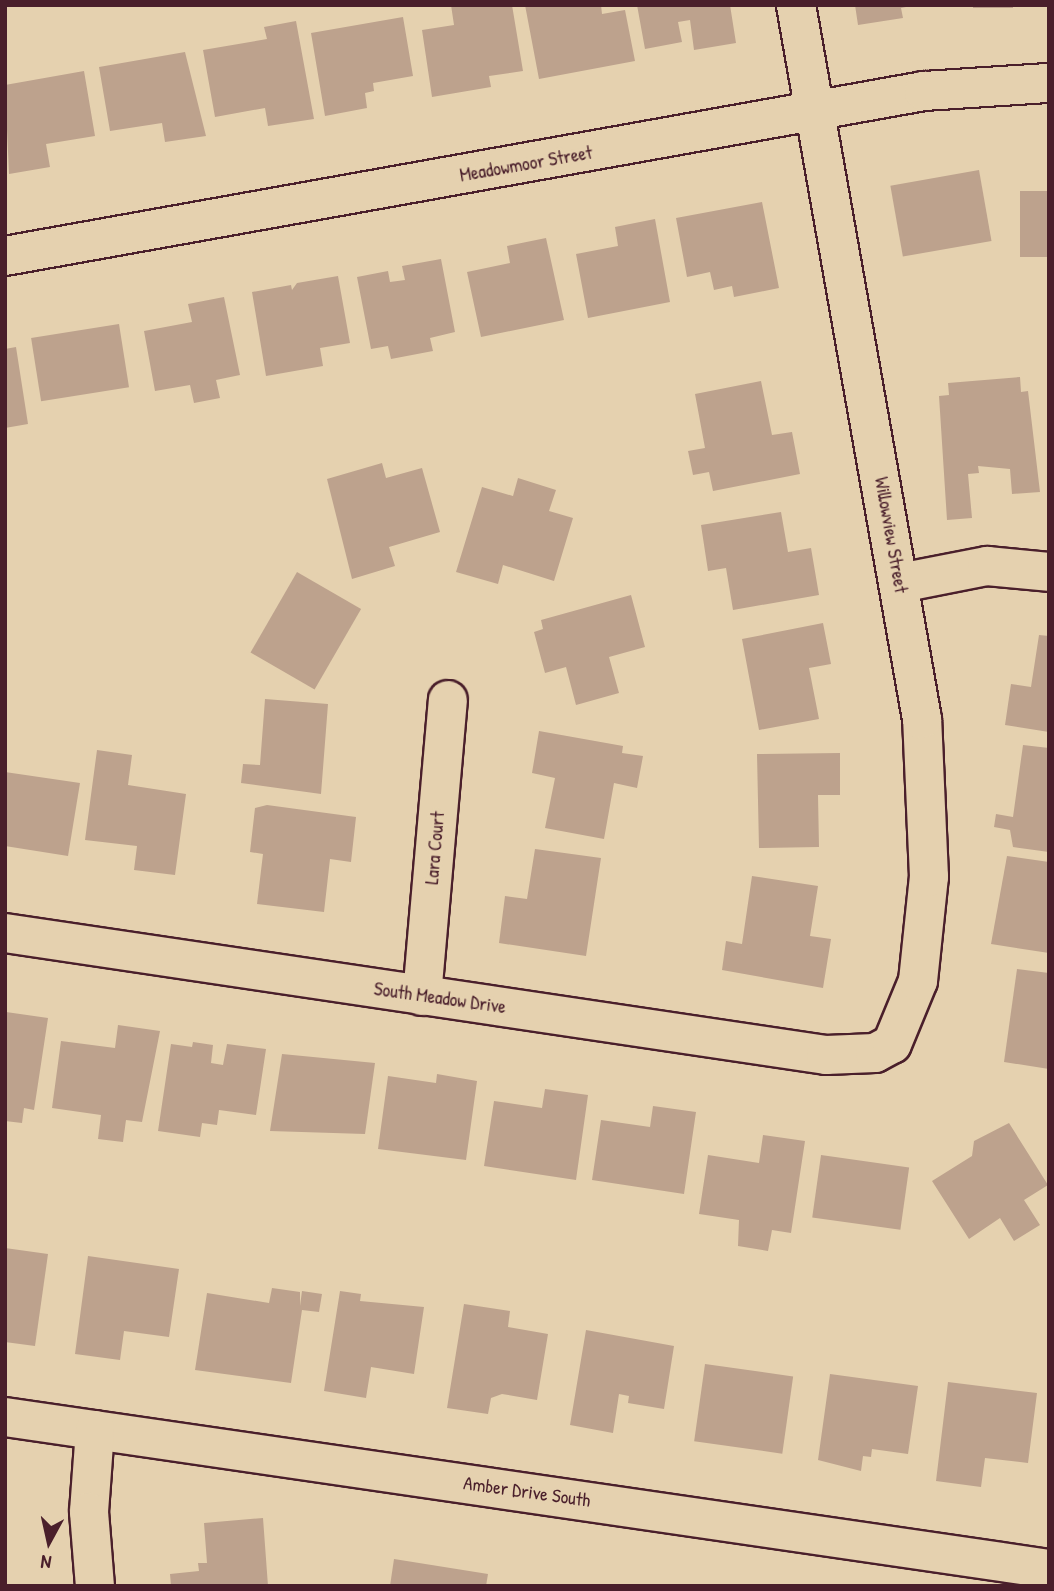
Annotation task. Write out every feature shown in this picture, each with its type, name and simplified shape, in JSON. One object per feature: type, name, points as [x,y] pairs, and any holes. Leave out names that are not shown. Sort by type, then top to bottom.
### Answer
[{"type":"street","name":"Willowview Street","points":[[796,5],[922,719],[929,877],[918,981],[898,1034],[875,1053]]},
{"type":"street","name":"Meadowmoor Street","points":[[5,256],[815,113],[924,91],[1049,83]]},
{"type":"street","points":[[900,583],[987,566],[1049,572]]},
{"type":"street","name":"Lara Court","points":[[422,996],[448,699]]},
{"type":"street","name":"South Meadow Drive","points":[[5,933],[826,1055],[875,1053]]},
{"type":"street","name":"Amber Drive South","points":[[5,1417],[1049,1569]]},
{"type":"street","points":[[95,1430],[89,1512],[95,1586]]},
{"type":"building","points":[[451,5],[512,5],[523,71],[489,76],[491,87],[432,97],[422,30],[454,25]]},
{"type":"building","points":[[525,5],[601,5],[602,14],[625,10],[635,61],[539,79]]},
{"type":"building","points":[[637,5],[730,5],[736,43],[694,50],[690,20],[678,22],[682,42],[645,49]]},
{"type":"building","points":[[855,5],[906,7],[901,8],[903,18],[858,25]]},
{"type":"building","points":[[973,5],[1013,5],[1013,8],[973,8]]},
{"type":"building","points":[[403,17],[413,76],[373,83],[374,91],[365,93],[367,108],[325,116],[311,33]]},
{"type":"building","points":[[296,21],[314,119],[268,126],[265,108],[215,117],[203,50],[267,39],[264,27]]},
{"type":"building","points":[[185,52],[206,136],[165,142],[162,123],[110,131],[99,67]]},
{"type":"building","points":[[84,71],[95,136],[46,144],[50,167],[9,174],[5,85]]},
{"type":"building","points":[[979,170],[992,241],[903,257],[890,186]]},
{"type":"building","points":[[1020,191],[1049,191],[1049,257],[1020,257]]},
{"type":"building","points":[[762,202],[779,288],[734,297],[732,286],[714,290],[710,272],[687,277],[676,218]]},
{"type":"building","points":[[655,219],[670,302],[588,318],[576,254],[618,246],[615,227]]},
{"type":"building","points":[[546,238],[564,320],[481,337],[467,272],[510,263],[507,246]]},
{"type":"building","points":[[441,259],[455,332],[430,338],[433,351],[391,359],[388,346],[371,349],[357,277],[388,271],[390,282],[405,280],[402,266]]},
{"type":"building","points":[[338,276],[350,343],[320,348],[323,366],[266,376],[252,292],[291,285],[292,290],[297,283]]},
{"type":"building","points":[[224,297],[240,375],[216,380],[220,398],[194,403],[190,385],[155,391],[144,331],[192,322],[188,304]]},
{"type":"building","points":[[119,324],[129,387],[41,401],[31,338]]},
{"type":"building","points":[[16,347],[28,424],[5,428],[5,349]]},
{"type":"building","points":[[1020,377],[1021,392],[1028,391],[1040,492],[1012,494],[1010,469],[978,466],[979,473],[968,474],[972,518],[947,520],[939,396],[949,395],[948,383]]},
{"type":"building","points":[[761,381],[772,435],[792,432],[800,474],[713,491],[709,472],[693,475],[688,451],[705,448],[695,394]]},
{"type":"building","points":[[382,463],[386,478],[422,468],[440,532],[389,547],[395,566],[352,579],[327,479]]},
{"type":"building","points":[[518,478],[556,490],[549,511],[573,518],[554,581],[503,565],[498,584],[456,572],[482,487],[513,496]]},
{"type":"building","points":[[781,512],[788,552],[811,548],[819,595],[733,610],[726,568],[708,571],[701,525]]},
{"type":"building","points":[[297,572],[361,609],[315,690],[250,653]]},
{"type":"building","points":[[631,595],[645,647],[609,657],[619,693],[576,705],[566,667],[545,673],[534,632],[543,629],[541,620]]},
{"type":"building","points":[[823,623],[831,664],[809,668],[819,719],[759,730],[742,639]]},
{"type":"building","points":[[1039,635],[1049,636],[1049,732],[1005,725],[1011,684],[1031,687]]},
{"type":"building","points":[[265,699],[328,704],[321,794],[241,783],[243,764],[260,765]]},
{"type":"building","points":[[539,731],[623,746],[622,753],[643,756],[637,788],[614,783],[604,839],[545,828],[555,778],[532,773]]},
{"type":"building","points":[[1023,745],[1049,748],[1049,852],[1013,847],[1010,830],[994,827],[996,814],[1013,817]]},
{"type":"building","points":[[97,750],[132,755],[128,785],[186,794],[175,875],[134,870],[137,846],[85,840]]},
{"type":"building","points":[[840,753],[840,795],[818,795],[819,847],[759,848],[757,754]]},
{"type":"building","points":[[5,772],[80,783],[68,856],[5,846]]},
{"type":"building","points":[[267,805],[356,817],[351,862],[330,859],[324,912],[257,904],[263,854],[250,852],[255,808]]},
{"type":"building","points":[[535,849],[601,858],[586,956],[499,943],[505,896],[527,899]]},
{"type":"building","points":[[1007,856],[1049,862],[1049,953],[991,944]]},
{"type":"building","points":[[752,876],[818,886],[810,936],[831,939],[823,988],[722,970],[726,941],[742,944]]},
{"type":"building","points":[[1017,969],[1049,973],[1049,1069],[1004,1062]]},
{"type":"building","points":[[6,1012],[48,1018],[34,1110],[24,1108],[22,1123],[5,1121]]},
{"type":"building","points":[[118,1025],[160,1031],[142,1122],[126,1120],[123,1142],[98,1139],[101,1115],[52,1108],[61,1041],[115,1048]]},
{"type":"building","points":[[193,1042],[213,1045],[211,1063],[223,1065],[227,1044],[266,1049],[256,1115],[219,1110],[217,1125],[202,1123],[200,1137],[158,1131],[171,1044],[192,1047]]},
{"type":"building","points":[[282,1054],[375,1063],[365,1134],[270,1131]]},
{"type":"building","points":[[437,1074],[477,1081],[466,1160],[378,1149],[388,1076],[436,1083]]},
{"type":"building","points":[[545,1089],[588,1095],[576,1180],[484,1166],[494,1101],[542,1108]]},
{"type":"building","points":[[653,1106],[696,1112],[684,1194],[592,1180],[601,1120],[650,1127]]},
{"type":"building","points":[[1009,1123],[1048,1185],[1024,1200],[1040,1225],[1014,1241],[1000,1218],[969,1239],[932,1181],[972,1156],[974,1141]]},
{"type":"building","points":[[763,1135],[805,1141],[791,1233],[772,1230],[768,1251],[738,1246],[739,1220],[699,1214],[708,1155],[759,1163]]},
{"type":"building","points":[[821,1155],[909,1167],[900,1230],[812,1217]]},
{"type":"building","points":[[5,1248],[48,1254],[35,1346],[5,1342]]},
{"type":"building","points":[[88,1256],[179,1269],[169,1337],[124,1331],[120,1360],[75,1354]]},
{"type":"building","points":[[272,1288],[300,1292],[300,1306],[302,1291],[322,1294],[319,1312],[302,1310],[291,1383],[195,1370],[207,1293],[269,1303]]},
{"type":"building","points":[[340,1291],[361,1294],[360,1301],[424,1307],[414,1374],[371,1367],[366,1398],[324,1391]]},
{"type":"building","points":[[464,1304],[510,1311],[508,1327],[548,1334],[537,1400],[502,1394],[491,1398],[488,1414],[447,1408]]},
{"type":"building","points":[[586,1330],[674,1346],[664,1409],[628,1403],[629,1396],[619,1394],[613,1433],[570,1425]]},
{"type":"building","points":[[705,1364],[793,1376],[782,1454],[694,1441]]},
{"type":"building","points":[[830,1374],[918,1386],[908,1454],[872,1449],[871,1457],[863,1456],[861,1471],[818,1460]]},
{"type":"building","points":[[948,1382],[1037,1393],[1028,1463],[985,1458],[981,1487],[936,1481]]},
{"type":"building","points":[[263,1518],[268,1586],[171,1586],[170,1574],[199,1571],[198,1563],[207,1563],[204,1523]]},
{"type":"building","points":[[394,1559],[488,1574],[486,1586],[390,1586]]}]
